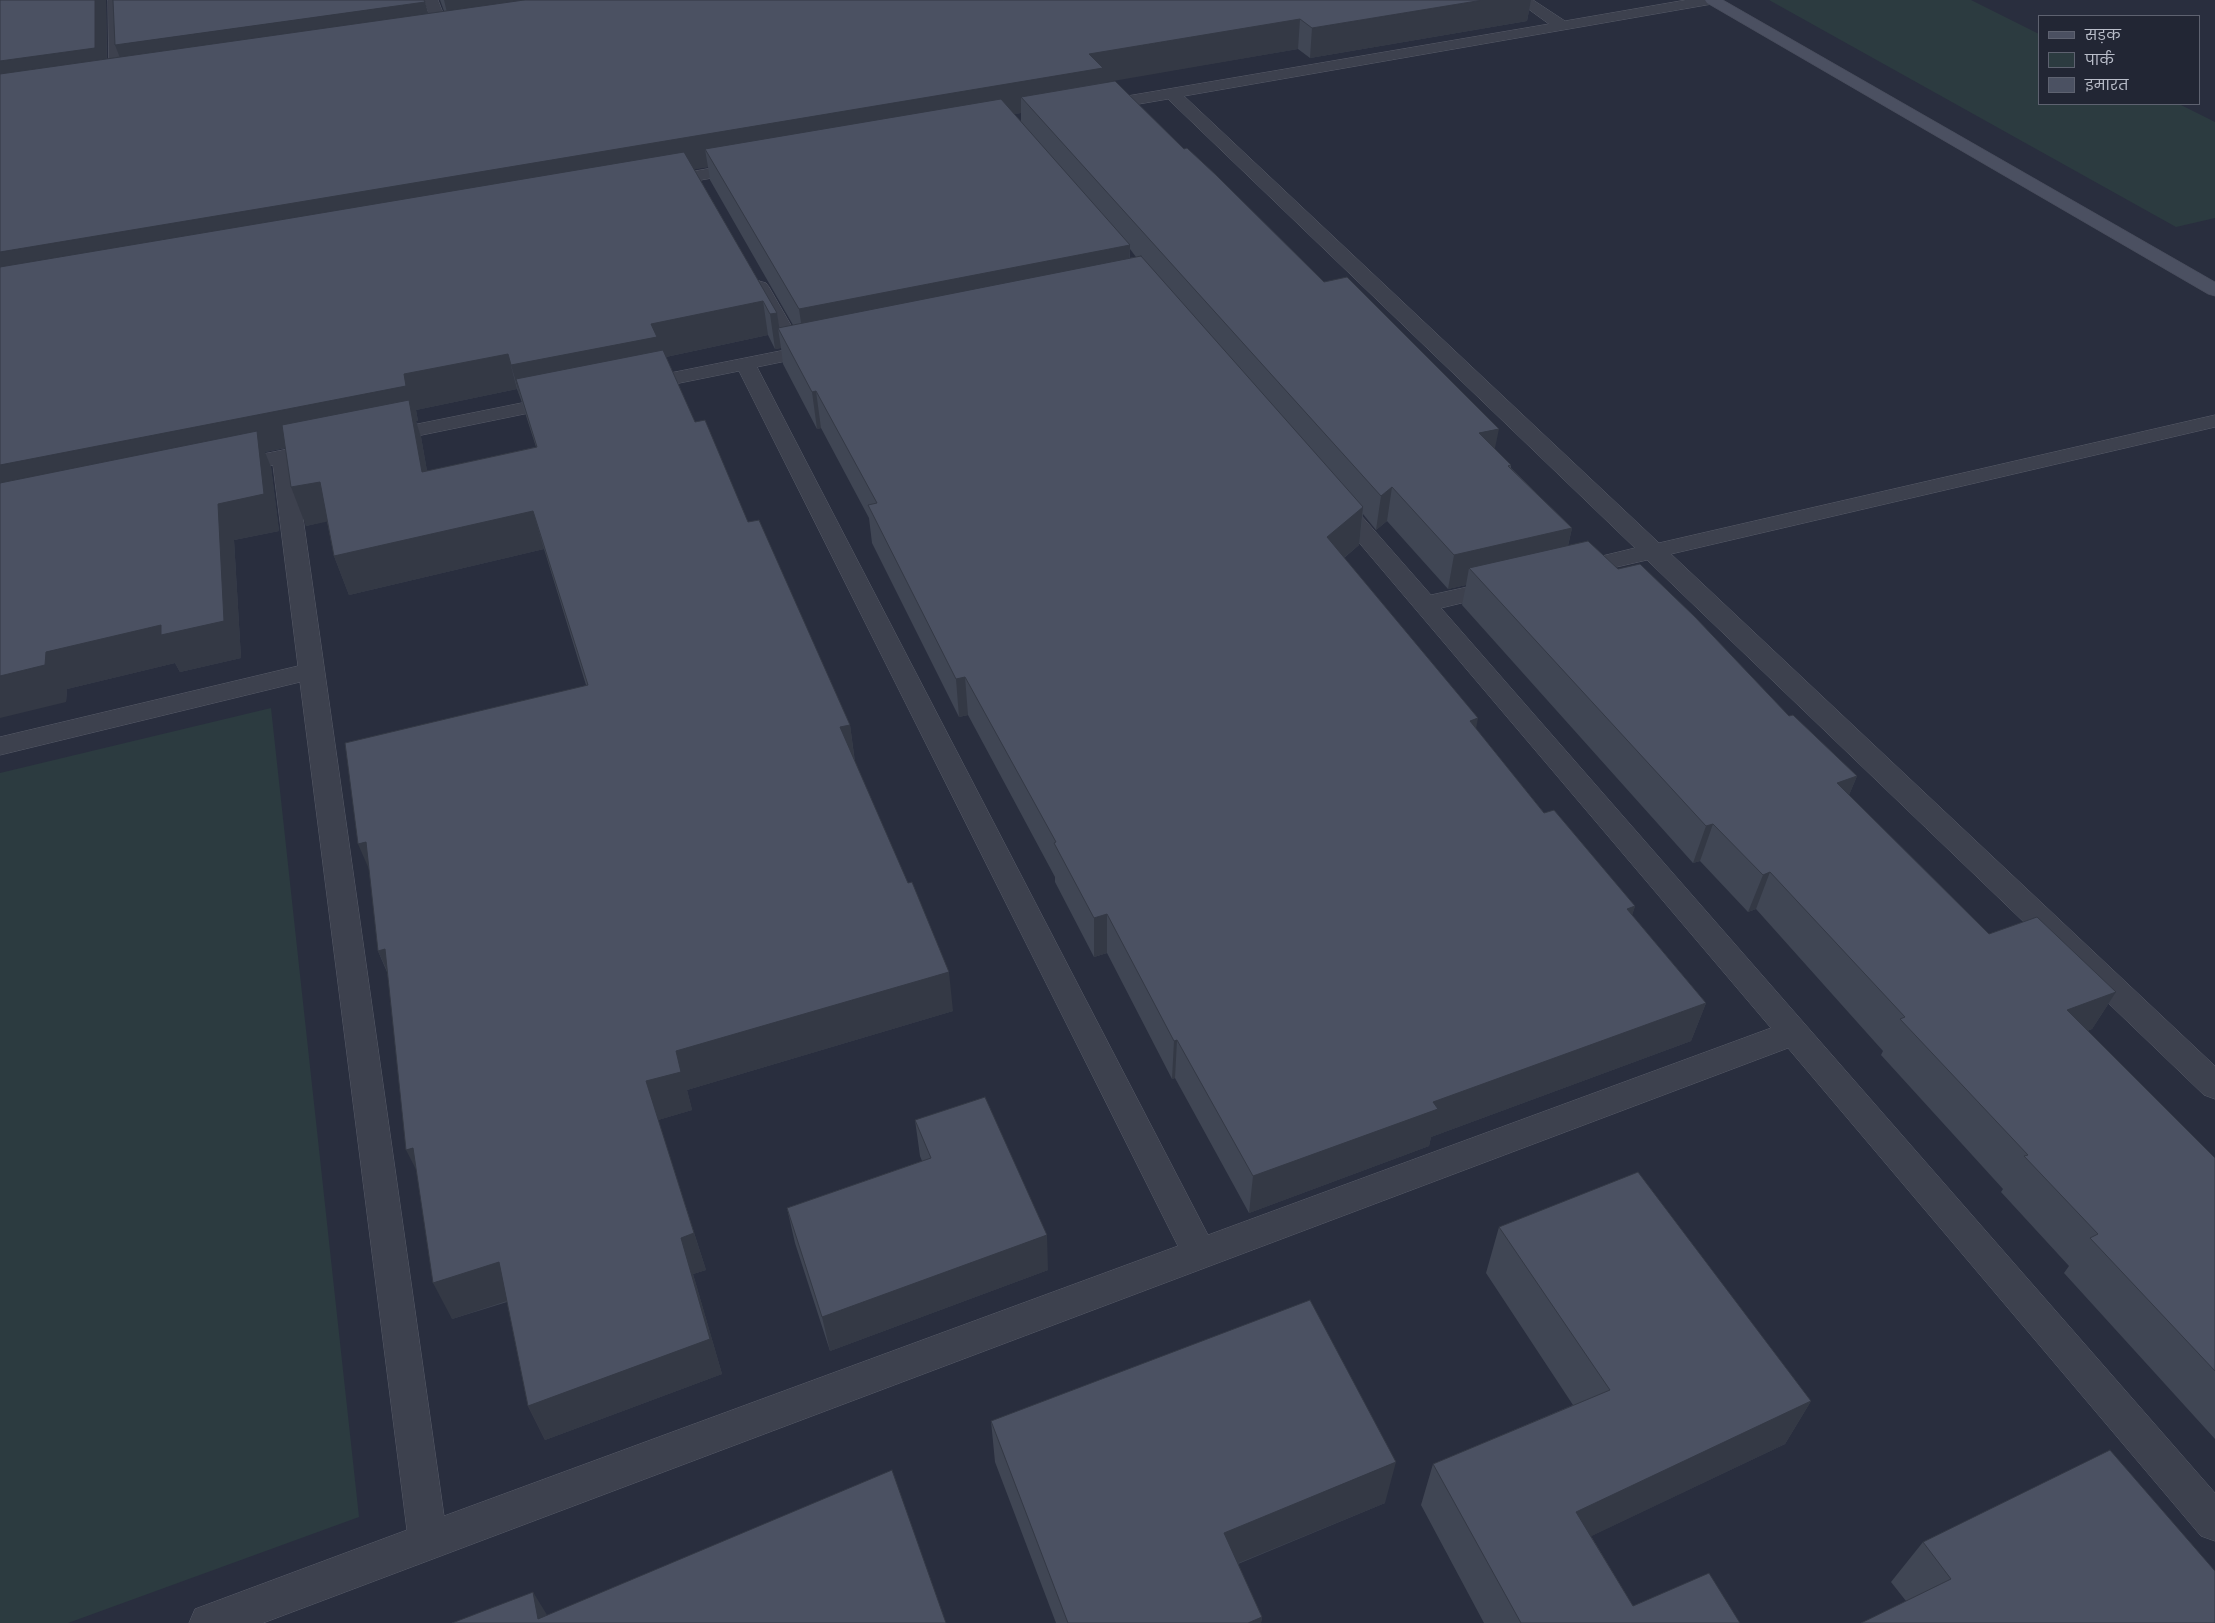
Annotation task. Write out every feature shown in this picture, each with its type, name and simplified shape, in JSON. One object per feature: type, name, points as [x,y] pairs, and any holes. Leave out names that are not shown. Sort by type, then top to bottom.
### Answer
[{"type":"street","points":[[115,0],[117,84]]},
{"type":"street","points":[[432,0],[444,36]]},
{"type":"street","points":[[1523,0],[1563,26]]},
{"type":"street","points":[[1085,109],[1712,0],[2215,290]]},
{"type":"street","points":[[425,39],[464,33]]},
{"type":"street","points":[[98,87],[136,81]]},
{"type":"street","points":[[1172,94],[2215,1086]]},
{"type":"street","points":[[648,184],[762,165]]},
{"type":"street","points":[[697,176],[706,192]]},
{"type":"street","points":[[749,268],[797,353]]},
{"type":"street","points":[[620,389],[835,345]]},
{"type":"street","points":[[745,364],[1200,1254]]},
{"type":"street","points":[[214,471],[581,396]]},
{"type":"street","points":[[1548,575],[2215,421]]},
{"type":"street","points":[[283,457],[428,1541]]},
{"type":"street","points":[[1321,484],[2215,1522]]},
{"type":"street","points":[[1425,604],[1520,582]]},
{"type":"street","points":[[0,746],[312,672]]},
{"type":"street","points":[[209,1623],[1793,1032]]},
{"type":"green space","points":[[1769,0],[1971,0],[2038,34],[2038,105],[2181,105],[2215,122],[2215,218],[2176,227]]},
{"type":"green space","points":[[271,708],[359,1517],[68,1623],[0,1623],[0,773]]},
{"type":"building","points":[[0,0],[95,0],[95,48],[0,61]]},
{"type":"building","points":[[113,0],[424,0],[425,2],[115,45]]},
{"type":"building","points":[[524,0],[1483,0],[1312,28],[1300,19],[1089,54],[1103,68],[0,252],[0,74]]},
{"type":"building","points":[[1115,81],[1184,149],[1187,148],[1216,175],[1324,282],[1347,277],[1499,429],[1479,433],[1511,465],[1508,466],[1572,528],[1454,555],[1392,487],[1381,496],[1021,97]]},
{"type":"building","points":[[1001,99],[1130,245],[799,309],[705,149]]},
{"type":"building","points":[[684,152],[777,313],[770,314],[763,301],[651,324],[657,337],[511,365],[508,354],[404,374],[406,386],[0,465],[0,267]]},
{"type":"building","points":[[1141,256],[1363,507],[1327,537],[1478,718],[1470,721],[1544,813],[1554,810],[1635,906],[1627,909],[1706,1003],[1433,1102],[1438,1109],[1253,1176],[1177,1040],[1174,1041],[1107,914],[1094,918],[1054,843],[1056,842],[965,677],[956,679],[868,505],[877,503],[816,391],[812,392],[778,328]]},
{"type":"building","points":[[663,350],[695,422],[705,420],[748,522],[759,520],[850,725],[840,727],[908,883],[912,882],[949,972],[676,1051],[681,1072],[646,1081],[694,1233],[681,1238],[710,1339],[528,1406],[499,1262],[433,1283],[413,1148],[406,1150],[385,949],[378,951],[366,842],[358,844],[345,743],[588,685],[533,511],[334,556],[320,482],[291,487],[282,425],[409,400],[422,472],[537,447],[516,379]]},
{"type":"building","points":[[257,431],[264,494],[218,504],[224,621],[161,635],[161,625],[46,652],[45,665],[0,676],[0,483]]},
{"type":"building","points":[[1588,541],[1618,569],[1640,564],[1695,617],[1789,716],[1793,715],[1857,776],[1837,783],[1989,934],[2037,917],[2116,992],[2067,1010],[2215,1158],[2215,1371],[2090,1238],[2098,1234],[2024,1156],[2028,1155],[1900,1019],[1905,1017],[1770,872],[1763,875],[1713,824],[1706,826],[1469,568]]},
{"type":"building","points":[[985,1097],[1047,1235],[822,1317],[787,1208],[931,1158],[915,1120]]},
{"type":"building","points":[[1638,1172],[1811,1401],[1576,1512],[1633,1606],[1709,1573],[1740,1623],[1521,1623],[1433,1464],[1610,1390],[1499,1227]]},
{"type":"building","points":[[1310,1300],[1396,1462],[1224,1533],[1262,1617],[1248,1623],[1068,1623],[991,1421]]},
{"type":"building","points":[[2110,1450],[2215,1571],[2215,1623],[1861,1623],[1951,1579],[1923,1542]]},
{"type":"building","points":[[892,1470],[946,1623],[452,1623],[533,1592],[538,1619]]}]
